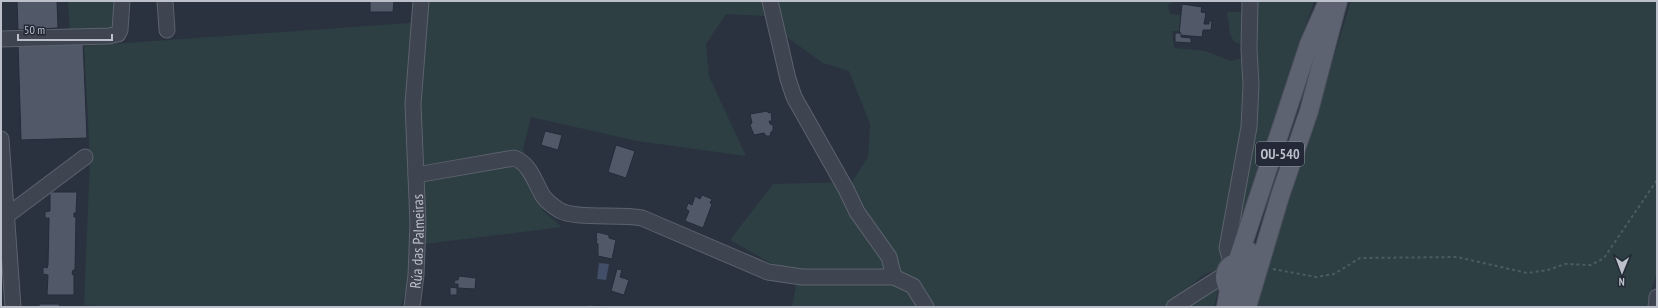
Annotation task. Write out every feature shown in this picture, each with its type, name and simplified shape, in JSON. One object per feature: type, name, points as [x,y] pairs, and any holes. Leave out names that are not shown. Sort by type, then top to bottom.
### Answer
[{"type":"main road","name":"OU-540","points":[[1232,307],[1242,267],[1328,1]]},
{"type":"main road","name":"OU-540","points":[[1247,307],[1242,267],[1264,221],[1280,196],[1309,111],[1338,1]]},
{"type":"main road","points":[[1226,307],[1229,289],[1225,282],[1242,267]]},
{"type":"main road","points":[[1240,307],[1242,267]]},
{"type":"street","points":[[1,39],[109,36],[118,34],[120,30],[122,1]]},
{"type":"street","points":[[165,1],[167,30]]},
{"type":"street","name":"Rúa das Palmeiras","points":[[412,307],[417,254],[413,104],[421,1]]},
{"type":"street","points":[[770,1],[788,79],[794,97],[846,189],[857,212],[889,257],[894,277]]},
{"type":"street","points":[[1174,307],[1242,267],[1227,248],[1249,127],[1251,86],[1249,49],[1250,2]]},
{"type":"street","points":[[1,139],[4,218],[13,307]]},
{"type":"street","points":[[4,218],[85,157]]},
{"type":"street","points":[[416,174],[514,158],[520,160],[527,167],[544,196],[551,204],[561,211],[575,214],[630,215],[642,218],[768,272],[788,276],[894,277],[913,286],[926,307]]},
{"type":"street","points":[[1656,307],[1657,297]]},
{"type":"path","points":[[1242,267],[1316,277],[1334,274],[1360,258],[1457,257],[1527,273],[1548,270],[1565,264],[1591,265],[1604,258],[1657,180]]},
{"type":"shaded area","points":[[68,1],[113,1],[115,31],[70,32]]},
{"type":"shaded area","points":[[426,1],[1173,1],[1168,5],[1170,14],[1181,15],[1179,31],[1172,31],[1174,48],[1205,51],[1231,61],[1242,58],[1245,106],[1241,138],[1219,246],[1226,262],[1218,269],[1203,275],[1175,300],[1164,307],[792,307],[796,286],[774,265],[730,240],[773,184],[852,182],[868,157],[870,124],[849,71],[823,63],[788,38],[767,16],[726,14],[706,44],[709,76],[746,156],[637,141],[531,117],[523,149],[543,211],[562,227],[424,244],[400,307],[108,307],[84,305],[90,158],[84,46],[424,22]]},
{"type":"shaded area","points":[[1254,1],[1314,1],[1272,127],[1234,252]]},
{"type":"shaded area","points":[[1351,1],[1657,1],[1657,272],[1652,287],[1650,307],[1256,307],[1268,259],[1311,131]]},
{"type":"shaded area","points":[[1227,12],[1242,12],[1242,44],[1234,42],[1230,34]]},
{"type":"shaded area","points":[[1219,286],[1214,307],[1188,307]]},
{"type":"water","points":[[599,263],[609,264],[606,280],[597,279]]},
{"type":"building","points":[[17,1],[57,1],[58,28],[18,30]]},
{"type":"building","points":[[370,1],[394,1],[393,12],[370,12]]},
{"type":"building","points":[[1182,4],[1202,7],[1201,12],[1206,13],[1204,24],[1209,24],[1209,21],[1212,21],[1211,30],[1203,30],[1202,37],[1179,35]]},
{"type":"building","points":[[1175,33],[1181,33],[1181,37],[1191,38],[1191,43],[1175,42]]},
{"type":"building","points":[[83,41],[87,138],[21,140],[18,43]]},
{"type":"building","points":[[768,111],[768,113],[771,112],[772,121],[769,121],[770,124],[773,125],[773,131],[771,132],[770,136],[766,136],[764,133],[754,135],[750,125],[752,123],[750,114]]},
{"type":"building","points":[[545,131],[562,135],[558,150],[541,145]]},
{"type":"building","points":[[616,145],[635,151],[626,178],[608,172]]},
{"type":"building","points":[[50,192],[77,192],[76,213],[74,213],[74,217],[76,217],[75,270],[73,270],[72,274],[74,275],[74,295],[47,295],[48,275],[43,274],[43,267],[47,268],[48,265],[49,218],[45,218],[45,212],[50,211]]},
{"type":"building","points":[[702,195],[712,199],[710,203],[712,204],[703,228],[685,221],[689,211],[686,209],[688,203],[692,205],[695,196],[700,199]]},
{"type":"building","points":[[597,232],[609,235],[609,238],[616,240],[612,259],[598,256],[598,244],[596,243]]},
{"type":"building","points":[[617,269],[622,270],[620,277],[629,280],[624,295],[611,291]]},
{"type":"building","points":[[459,276],[476,278],[475,289],[458,288],[458,284],[454,284],[455,280],[458,280]]},
{"type":"building","points":[[450,287],[457,288],[457,295],[450,295]]},
{"type":"building","points":[[39,304],[59,304],[60,307],[39,307]]},
{"type":"building","points":[[588,305],[608,306],[608,307],[588,307]]}]
